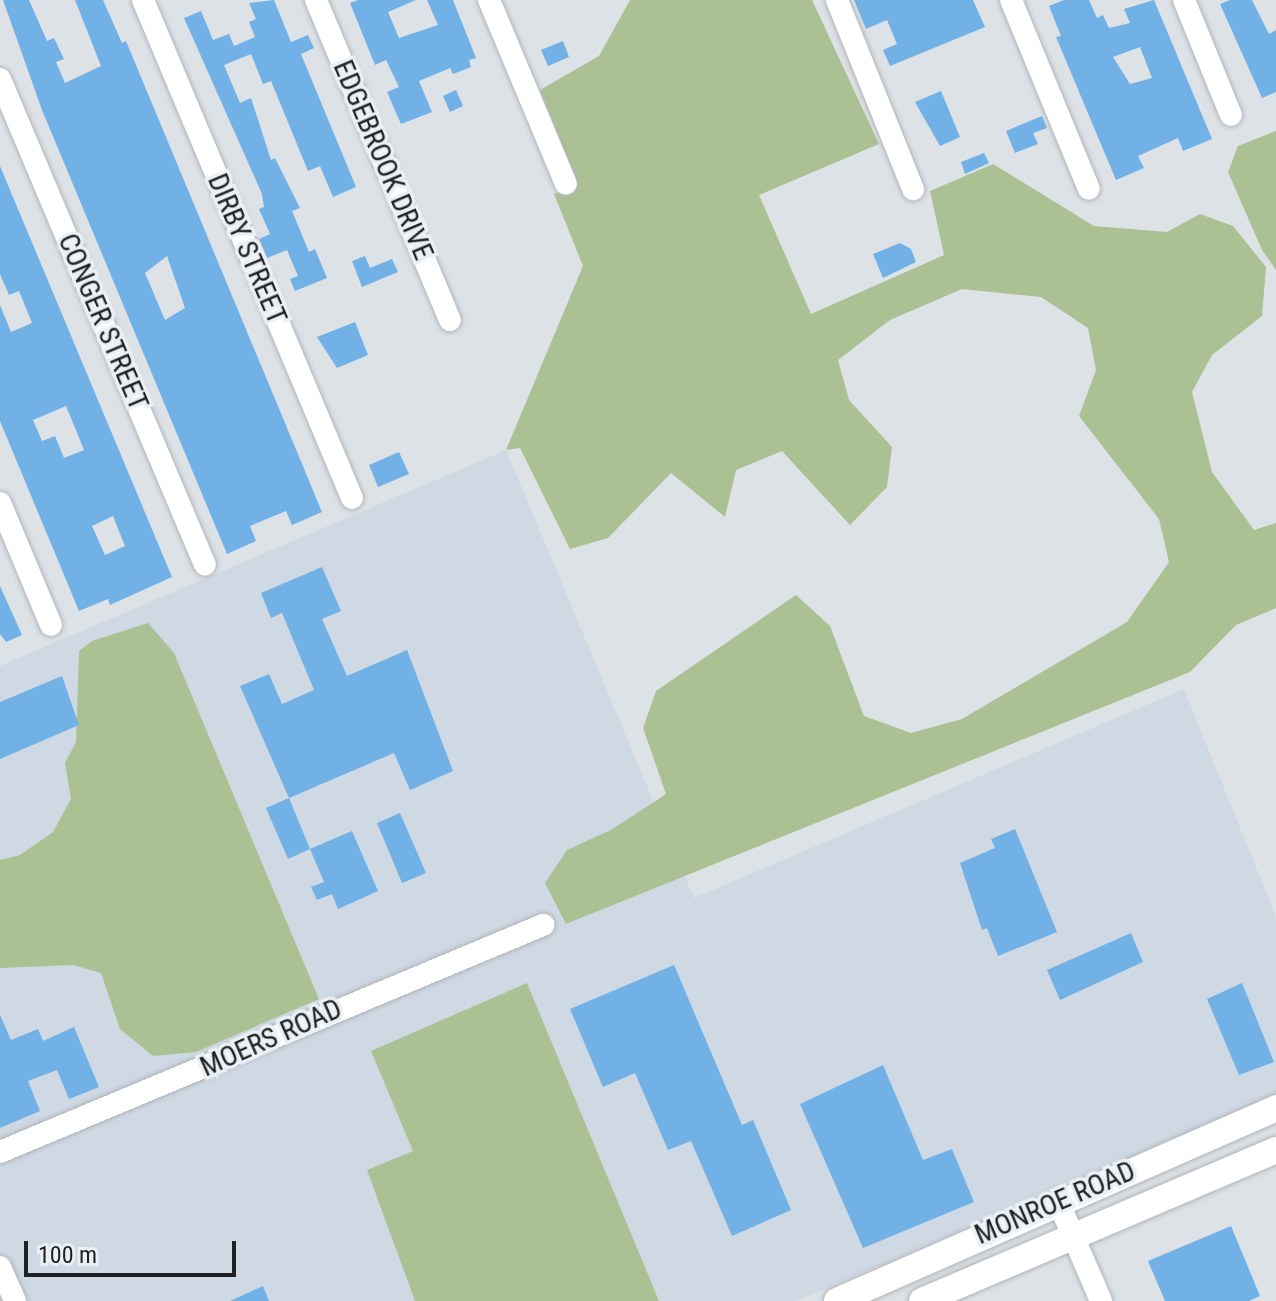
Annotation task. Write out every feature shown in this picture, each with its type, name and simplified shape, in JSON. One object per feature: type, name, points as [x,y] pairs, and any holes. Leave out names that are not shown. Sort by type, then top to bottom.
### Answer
[{"type":"main road","name":"MONROE ROAD","points":[[837,1301],[1058,1201],[1276,1108]]},
{"type":"main road","name":"MONROE ROAD","points":[[922,1301],[1276,1150]]},
{"type":"street","name":"DIRBY STREET","points":[[143,0],[352,498]]},
{"type":"street","name":"EDGEBROOK DRIVE","points":[[316,0],[450,320]]},
{"type":"street","points":[[489,0],[566,184]]},
{"type":"street","points":[[837,0],[913,189]]},
{"type":"street","points":[[1011,0],[1089,189]]},
{"type":"street","points":[[1184,0],[1231,115]]},
{"type":"street","name":"CONGER STREET","points":[[0,79],[205,565]]},
{"type":"street","points":[[0,503],[51,625]]},
{"type":"street","name":"MOERS ROAD","points":[[0,1152],[543,925]]},
{"type":"street","points":[[1058,1201],[1101,1301]]},
{"type":"street","points":[[0,1267],[15,1301]]},
{"type":"shaded area","points":[[506,450],[694,898],[1184,689],[1276,917],[1276,1096],[796,1301],[0,1301],[0,666]]},
{"type":"green space","points":[[630,0],[812,0],[879,144],[759,195],[811,314],[944,255],[930,191],[993,164],[1094,226],[1167,232],[1200,214],[1233,226],[1266,267],[1262,316],[1212,355],[1192,392],[1212,472],[1254,530],[1276,523],[1276,608],[1236,625],[1190,672],[566,924],[545,883],[567,850],[611,830],[666,794],[643,728],[656,691],[796,595],[830,626],[864,716],[911,733],[962,719],[1127,622],[1169,562],[1159,519],[1079,416],[1096,370],[1088,328],[1041,297],[962,289],[890,320],[838,360],[849,400],[892,447],[887,487],[850,525],[782,451],[736,470],[725,517],[671,473],[608,538],[570,549],[520,448],[506,450],[583,266],[554,194],[578,185],[540,90],[599,56]]},
{"type":"green space","points":[[1276,131],[1276,270],[1262,250],[1228,172],[1238,146]]},
{"type":"green space","points":[[148,623],[174,653],[319,999],[196,1052],[153,1056],[120,1029],[101,973],[73,965],[0,968],[0,860],[20,855],[53,832],[71,799],[65,763],[76,742],[79,651],[92,641]]},
{"type":"green space","points":[[527,983],[659,1301],[415,1301],[367,1170],[413,1151],[371,1051]]},
{"type":"building","points":[[3,0],[29,0],[47,41],[54,38],[64,59],[56,62],[65,83],[101,66],[75,0],[103,0],[122,43],[126,41],[322,512],[292,525],[286,511],[250,526],[256,541],[227,554],[42,110]],"holes":[[[167,256],[185,308],[165,320],[145,273]]]},
{"type":"building","points":[[274,0],[291,42],[308,35],[314,48],[301,54],[356,187],[333,197],[320,166],[308,171],[271,81],[263,84],[251,54],[224,65],[240,103],[251,98],[271,160],[275,158],[300,208],[292,211],[309,252],[315,249],[327,278],[295,291],[290,279],[298,276],[287,250],[267,258],[259,239],[270,234],[259,209],[264,207],[262,194],[184,18],[201,11],[213,40],[229,34],[234,46],[255,37],[249,22],[256,19],[249,3]]},
{"type":"building","points":[[358,0],[416,0],[388,12],[399,38],[438,25],[427,0],[453,0],[476,58],[469,60],[471,67],[453,74],[450,68],[419,81],[432,112],[401,124],[387,92],[399,87],[386,60],[375,65],[350,3]]},
{"type":"building","points":[[854,0],[973,0],[985,27],[890,66],[883,50],[897,44],[887,20],[866,29]]},
{"type":"building","points":[[1064,0],[1089,0],[1097,18],[1103,15],[1109,28],[1130,23],[1124,9],[1154,0],[1212,139],[1183,151],[1178,138],[1138,156],[1144,168],[1116,180],[1056,37],[1061,36],[1049,6]],"holes":[[[1140,47],[1152,78],[1130,84],[1113,57]]]},
{"type":"building","points":[[1230,0],[1252,0],[1269,34],[1276,30],[1276,92],[1262,98],[1220,4]]},
{"type":"building","points":[[563,41],[569,57],[548,66],[541,50]]},
{"type":"building","points":[[456,90],[463,106],[450,112],[443,96]]},
{"type":"building","points":[[941,91],[960,137],[940,146],[915,102]]},
{"type":"building","points":[[1042,116],[1047,128],[1033,133],[1038,144],[1015,153],[1006,131]]},
{"type":"building","points":[[984,153],[989,163],[965,174],[961,162]]},
{"type":"building","points":[[0,166],[172,577],[110,605],[108,599],[79,611],[0,421],[0,305],[11,332],[32,323],[19,291],[9,295],[0,274]],"holes":[[[66,406],[84,450],[64,458],[55,436],[42,441],[33,420]],[[113,516],[125,546],[105,555],[92,526]]]},
{"type":"building","points":[[900,243],[911,249],[916,262],[883,278],[873,254]]},
{"type":"building","points":[[365,256],[370,268],[392,259],[398,272],[362,287],[352,261]]},
{"type":"building","points":[[355,322],[368,355],[337,368],[317,337]]},
{"type":"building","points":[[399,452],[409,474],[378,487],[369,465]]},
{"type":"building","points":[[322,567],[341,611],[322,619],[347,676],[407,650],[453,771],[410,790],[394,753],[289,798],[240,686],[269,674],[282,704],[314,690],[282,613],[271,618],[261,593]]},
{"type":"building","points":[[0,586],[22,635],[6,642],[0,634]]},
{"type":"building","points":[[62,676],[79,725],[0,759],[0,702]]},
{"type":"building","points":[[289,798],[310,849],[288,859],[266,808]]},
{"type":"building","points":[[400,813],[426,873],[402,883],[377,823]]},
{"type":"building","points":[[1015,829],[1057,932],[998,956],[987,928],[982,930],[960,863],[995,848],[991,839]]},
{"type":"building","points":[[352,831],[378,891],[338,909],[332,894],[317,900],[311,887],[324,882],[310,849]]},
{"type":"building","points":[[1131,933],[1143,962],[1060,1000],[1047,970]]},
{"type":"building","points":[[674,965],[742,1125],[753,1120],[791,1210],[732,1236],[691,1141],[668,1150],[635,1073],[603,1087],[570,1009]]},
{"type":"building","points":[[1242,983],[1274,1062],[1239,1075],[1207,999]]},
{"type":"building","points":[[0,1015],[11,1040],[38,1029],[43,1041],[74,1027],[99,1087],[69,1099],[57,1070],[28,1081],[40,1111],[0,1128]]},
{"type":"building","points":[[883,1065],[923,1160],[952,1149],[974,1202],[863,1248],[800,1104]]},
{"type":"building","points":[[1231,1226],[1260,1296],[1249,1301],[1165,1301],[1148,1261]]},
{"type":"building","points":[[263,1286],[269,1301],[230,1301]]}]
